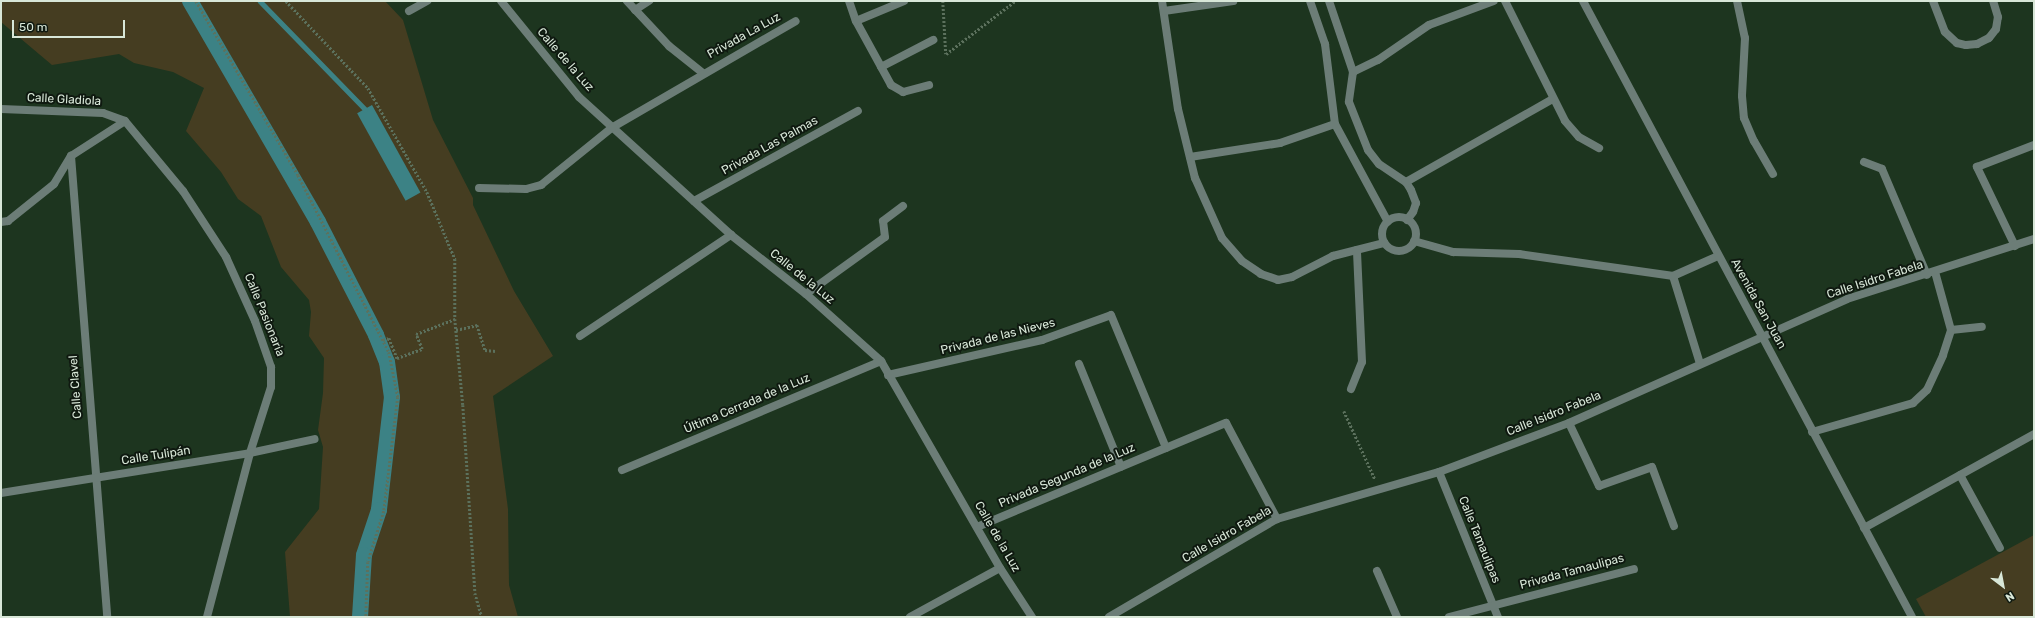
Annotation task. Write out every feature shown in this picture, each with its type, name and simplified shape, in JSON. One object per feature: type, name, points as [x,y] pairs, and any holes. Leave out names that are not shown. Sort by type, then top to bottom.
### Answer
[{"type":"street","points":[[409,11],[427,1]]},
{"type":"street","name":"Calle de la Luz","points":[[501,1],[579,97],[613,126],[731,236],[806,294],[881,361],[1000,568],[1032,617]]},
{"type":"street","points":[[627,1],[669,46],[703,72]]},
{"type":"street","points":[[634,10],[649,1]]},
{"type":"street","points":[[849,1],[856,21],[891,85],[896,90],[903,92],[929,85]]},
{"type":"street","points":[[856,21],[904,1]]},
{"type":"street","points":[[1162,1],[1178,109],[1195,178],[1222,238],[1242,262],[1262,274],[1278,280],[1292,277],[1334,256],[1384,243],[1398,251],[1405,250],[1414,241],[1414,229],[1407,220],[1394,218],[1388,222],[1382,233],[1384,243]]},
{"type":"street","points":[[1164,11],[1233,1]]},
{"type":"street","points":[[1310,1],[1325,44],[1335,124],[1388,222]]},
{"type":"street","points":[[1329,1],[1353,72],[1349,102],[1368,150],[1380,164],[1406,182],[1416,203],[1413,212],[1407,220]]},
{"type":"street","points":[[1353,72],[1378,60],[1429,25],[1494,1]]},
{"type":"street","points":[[1505,1],[1553,99],[1569,127],[1579,137],[1599,148]]},
{"type":"street","name":"Avenida San Juan","points":[[1583,1],[1912,617]]},
{"type":"street","points":[[1737,1],[1746,38],[1742,96],[1744,118],[1754,141],[1773,174]]},
{"type":"street","points":[[1933,1],[1945,32],[1957,43],[1966,45],[1977,44],[1989,38],[1996,29],[1998,17],[1993,1]]},
{"type":"street","name":"Privada La Luz","points":[[479,188],[526,189],[541,185],[613,126],[703,72],[796,21]]},
{"type":"street","points":[[881,68],[933,40]]},
{"type":"street","points":[[1406,182],[1553,99]]},
{"type":"street","name":"Calle Gladiola","points":[[1,109],[103,113],[125,121]]},
{"type":"street","name":"Privada Las Palmas","points":[[694,201],[858,111]]},
{"type":"street","points":[[1,222],[8,221],[54,184],[71,156],[125,121]]},
{"type":"street","name":"Calle Pasionaria","points":[[125,121],[183,191],[226,257],[256,320],[271,367],[270,387],[250,453],[207,617]]},
{"type":"street","points":[[1190,157],[1280,143],[1335,124]]},
{"type":"street","points":[[2015,246],[1977,167],[2034,145]]},
{"type":"street","name":"Calle Clavel","points":[[71,156],[107,617]]},
{"type":"street","points":[[1864,162],[1882,169],[1927,275]]},
{"type":"street","points":[[806,294],[885,237],[883,221],[903,206]]},
{"type":"street","points":[[580,336],[731,236]]},
{"type":"street","name":"Calle Isidro Fabela","points":[[1109,617],[1277,519],[1439,472],[1569,423],[1847,299],[1927,275],[2034,239]]},
{"type":"street","points":[[1414,241],[1452,252],[1519,254],[1673,276],[1718,256]]},
{"type":"street","points":[[1351,389],[1362,362],[1357,250]]},
{"type":"street","points":[[1812,432],[1913,403],[1927,390],[1943,355],[1951,330],[1935,272]]},
{"type":"street","points":[[1673,276],[1700,364]]},
{"type":"street","name":"Privada de las Nieves","points":[[888,375],[1042,340],[1111,315],[1166,448]]},
{"type":"street","points":[[1951,330],[1982,327]]},
{"type":"street","name":"Última Cerrada de la Luz","points":[[622,470],[881,361]]},
{"type":"street","points":[[1079,364],[1121,467]]},
{"type":"street","name":"Privada Segunda de la Luz","points":[[977,527],[1226,423],[1277,519]]},
{"type":"street","points":[[1569,423],[1599,486],[1652,467],[1674,526]]},
{"type":"street","points":[[1864,528],[2034,434]]},
{"type":"street","name":"Calle Tulipán","points":[[1,493],[250,453],[315,439]]},
{"type":"street","name":"Calle Tamaulipas","points":[[1439,472],[1498,617]]},
{"type":"street","points":[[1960,475],[2000,548]]},
{"type":"street","points":[[910,617],[1000,568]]},
{"type":"street","name":"Privada Tamaulipas","points":[[1449,617],[1634,569]]},
{"type":"street","points":[[1377,571],[1397,617]]},
{"type":"path","points":[[196,1],[298,175],[389,352],[398,397],[384,511],[368,562],[366,617]]},
{"type":"path","points":[[286,1],[368,88],[427,192],[455,259],[455,319],[475,593],[482,617]]},
{"type":"path","points":[[943,1],[946,54],[1015,1]]},
{"type":"path","points":[[383,340],[389,338],[397,358],[422,349],[416,334],[455,319]]},
{"type":"path","points":[[456,330],[477,325],[485,350],[496,351]]},
{"type":"path","points":[[1344,411],[1380,489]]},
{"type":"shaded area","points":[[1,1],[385,1],[403,20],[433,120],[473,198],[473,205],[514,291],[553,356],[493,396],[508,509],[509,585],[518,617],[290,617],[285,552],[319,509],[323,447],[318,430],[323,393],[324,358],[309,336],[311,312],[309,300],[281,267],[261,216],[238,199],[221,172],[186,131],[204,88],[173,72],[134,63],[119,54],[52,65],[1,22]]},
{"type":"shaded area","points":[[2034,535],[2034,617],[1926,617],[1916,599]]},
{"type":"water","points":[[372,105],[420,192],[406,201],[357,113]]},
{"type":"waterway","points":[[190,1],[318,222],[376,335],[387,362],[392,397],[379,510],[364,555],[360,617]]},
{"type":"waterway","points":[[260,1],[365,109]]}]
